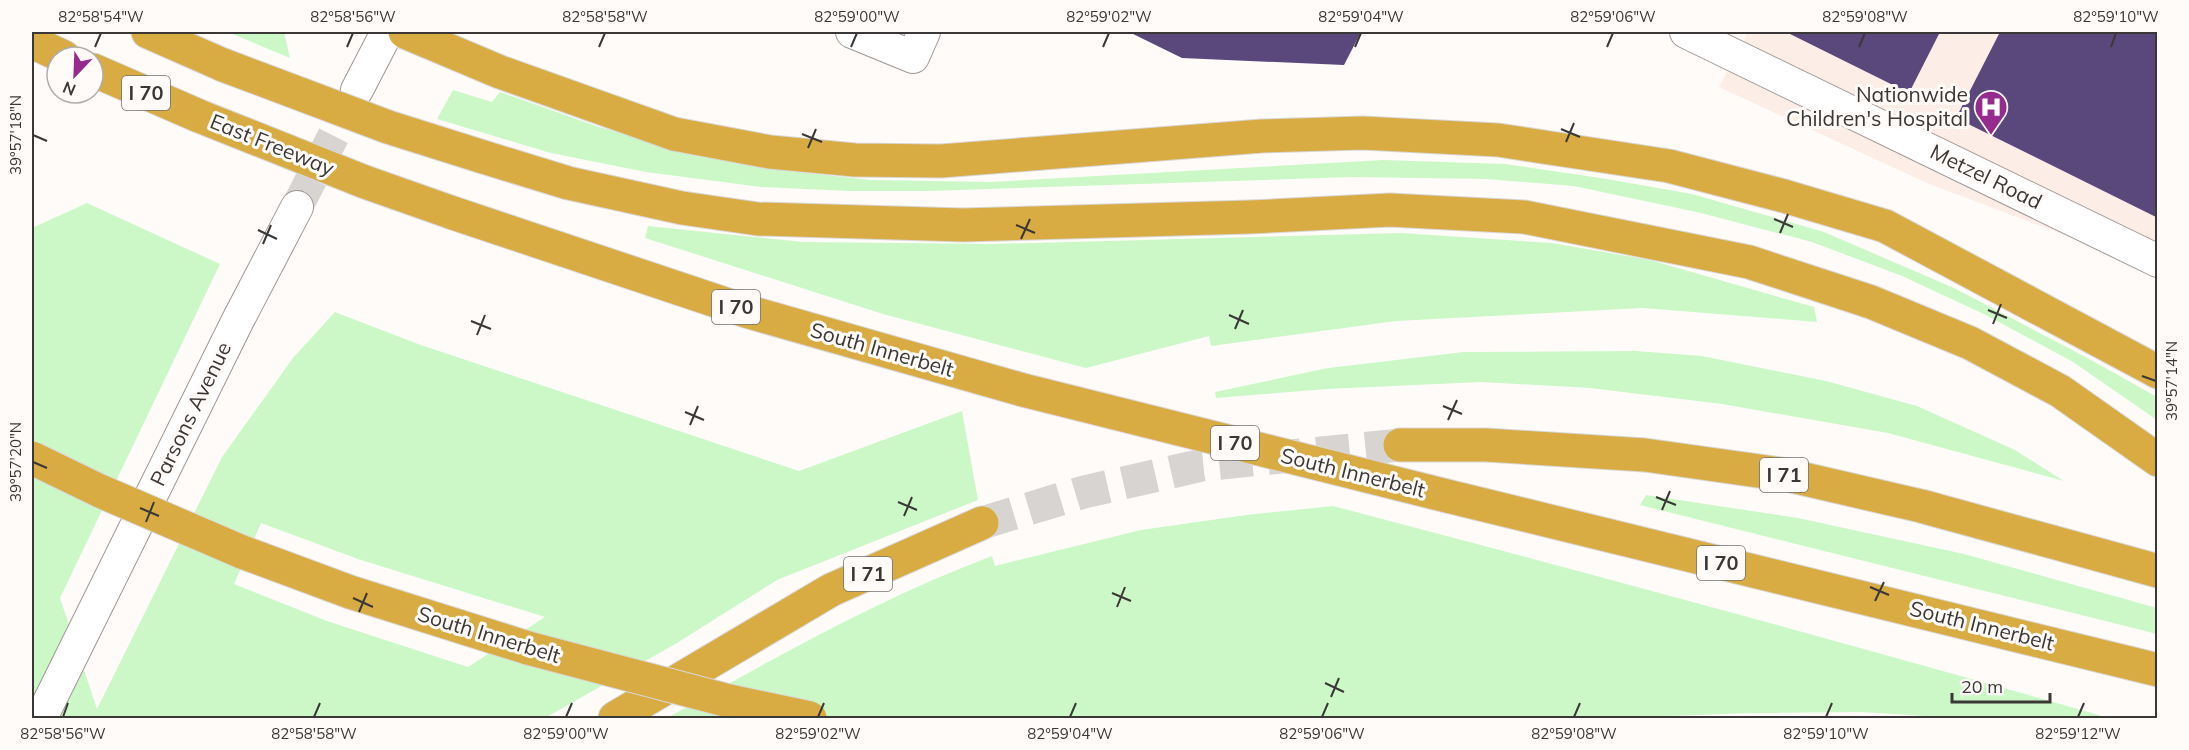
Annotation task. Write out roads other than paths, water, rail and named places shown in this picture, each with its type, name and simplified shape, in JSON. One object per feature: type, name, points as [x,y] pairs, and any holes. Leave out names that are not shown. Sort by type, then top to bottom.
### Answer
[{"type":"highway","points":[[148,32],[223,65],[388,127],[568,183],[682,208],[758,219],[963,225],[1250,217],[1390,210],[1524,217],[1749,262],[1871,302],[1970,343],[2060,391],[2157,460]]},
{"type":"highway","points":[[405,32],[500,72],[674,134],[770,152],[855,160],[941,161],[1262,136],[1363,133],[1498,140],[1670,166],[1885,226],[2157,372]]},
{"type":"highway","name":"East Freeway","points":[[105,75],[199,116],[354,178],[453,213]]},
{"type":"highway","name":"South Innerbelt","points":[[453,213],[749,312],[1023,390],[2157,669]]},
{"type":"highway","name":"I 71","points":[[1400,445],[1486,445],[1645,455],[1787,475],[1921,506],[2157,571]]},
{"type":"highway","name":"South Innerbelt","points":[[32,458],[100,491],[242,552],[350,592],[528,648],[729,701],[810,718]]},
{"type":"highway","name":"I 71","points":[[615,718],[831,590],[982,523]]},
{"type":"street","points":[[357,90],[387,32]]},
{"type":"street","points":[[852,32],[913,57],[924,32]]},
{"type":"street","name":"Metzel Road","points":[[1686,32],[2157,261]]},
{"type":"street","name":"Parsons Avenue","points":[[41,718],[238,320],[297,207]]},
{"type":"tunnel","points":[[297,207],[357,90]]},
{"type":"tunnel","points":[[982,523],[1084,492],[1202,465],[1400,445]]},
{"type":"place","name":"Nationwide Children's Hospital","points":[[1991,136]]}]
